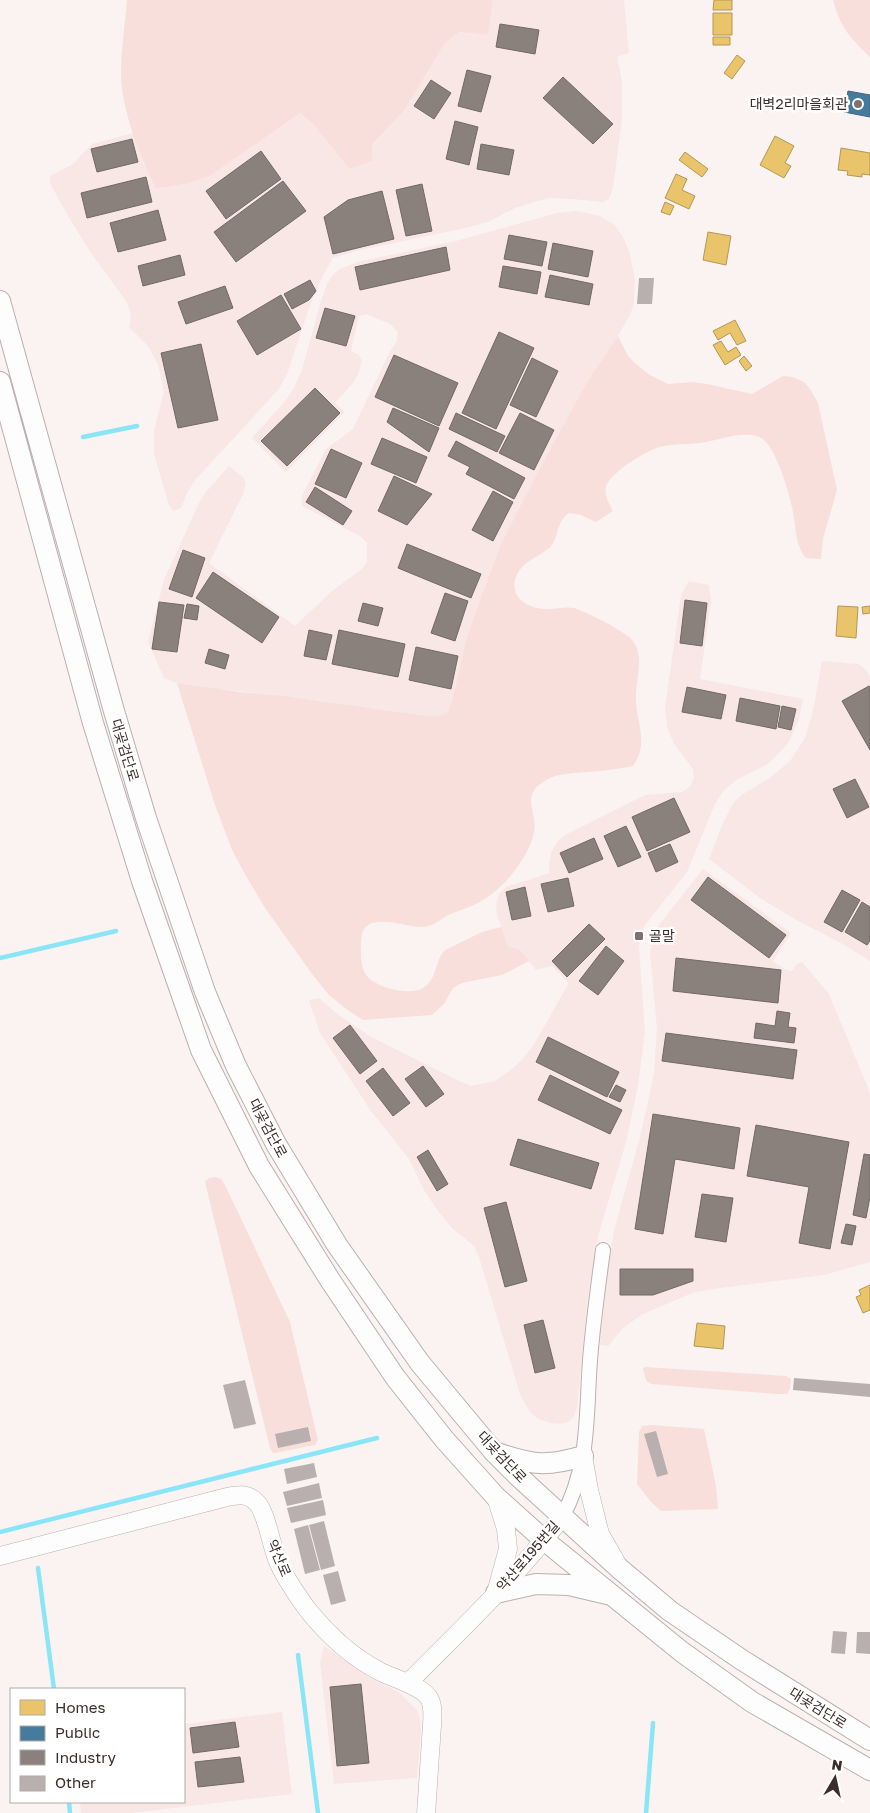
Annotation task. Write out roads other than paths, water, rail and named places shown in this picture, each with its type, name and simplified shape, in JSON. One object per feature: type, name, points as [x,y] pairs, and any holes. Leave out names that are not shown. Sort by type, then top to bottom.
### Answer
[{"type":"main road","name":"대곶검단로","points":[[0,301],[114,711],[146,818],[205,992],[236,1066],[276,1144],[337,1245],[420,1363],[494,1452],[562,1517],[620,1569],[678,1616],[742,1660],[870,1740]]},
{"type":"main road","name":"대곶검단로","points":[[0,382],[93,723],[142,881],[201,1050],[259,1166],[330,1280],[394,1377],[444,1439],[496,1497],[544,1540],[682,1652],[752,1702],[870,1770]]},
{"type":"main road","points":[[494,1452],[523,1462],[543,1464],[562,1463],[583,1456]]},
{"type":"main road","points":[[496,1593],[536,1584],[569,1585],[610,1595]]},
{"type":"street","name":"약산로195번길","points":[[408,1683],[496,1593],[544,1540],[562,1517],[571,1500],[583,1456],[588,1418],[592,1332],[603,1250]]},
{"type":"street","points":[[583,1456],[600,1534],[620,1569]]},
{"type":"street","name":"약산로","points":[[0,1556],[227,1497],[246,1496],[255,1500],[261,1506],[272,1548],[279,1565],[306,1607],[324,1629],[337,1642],[370,1666],[408,1683],[425,1693],[430,1699],[432,1725],[426,1813]]},
{"type":"street","points":[[496,1497],[506,1529],[508,1549],[496,1593]]},
{"type":"waterway","points":[[83,437],[137,426]]},
{"type":"waterway","points":[[0,958],[116,931]]},
{"type":"waterway","points":[[0,1532],[377,1438]]},
{"type":"waterway","points":[[38,1568],[54,1688]]},
{"type":"waterway","points":[[298,1655],[318,1813]]},
{"type":"waterway","points":[[646,1813],[653,1723]]},
{"type":"waterway","points":[[69,1803],[70,1813]]},
{"type":"place","name":"대벽2리마을회관","points":[[858,104]]},
{"type":"place","name":"골말","points":[[639,936]]}]
